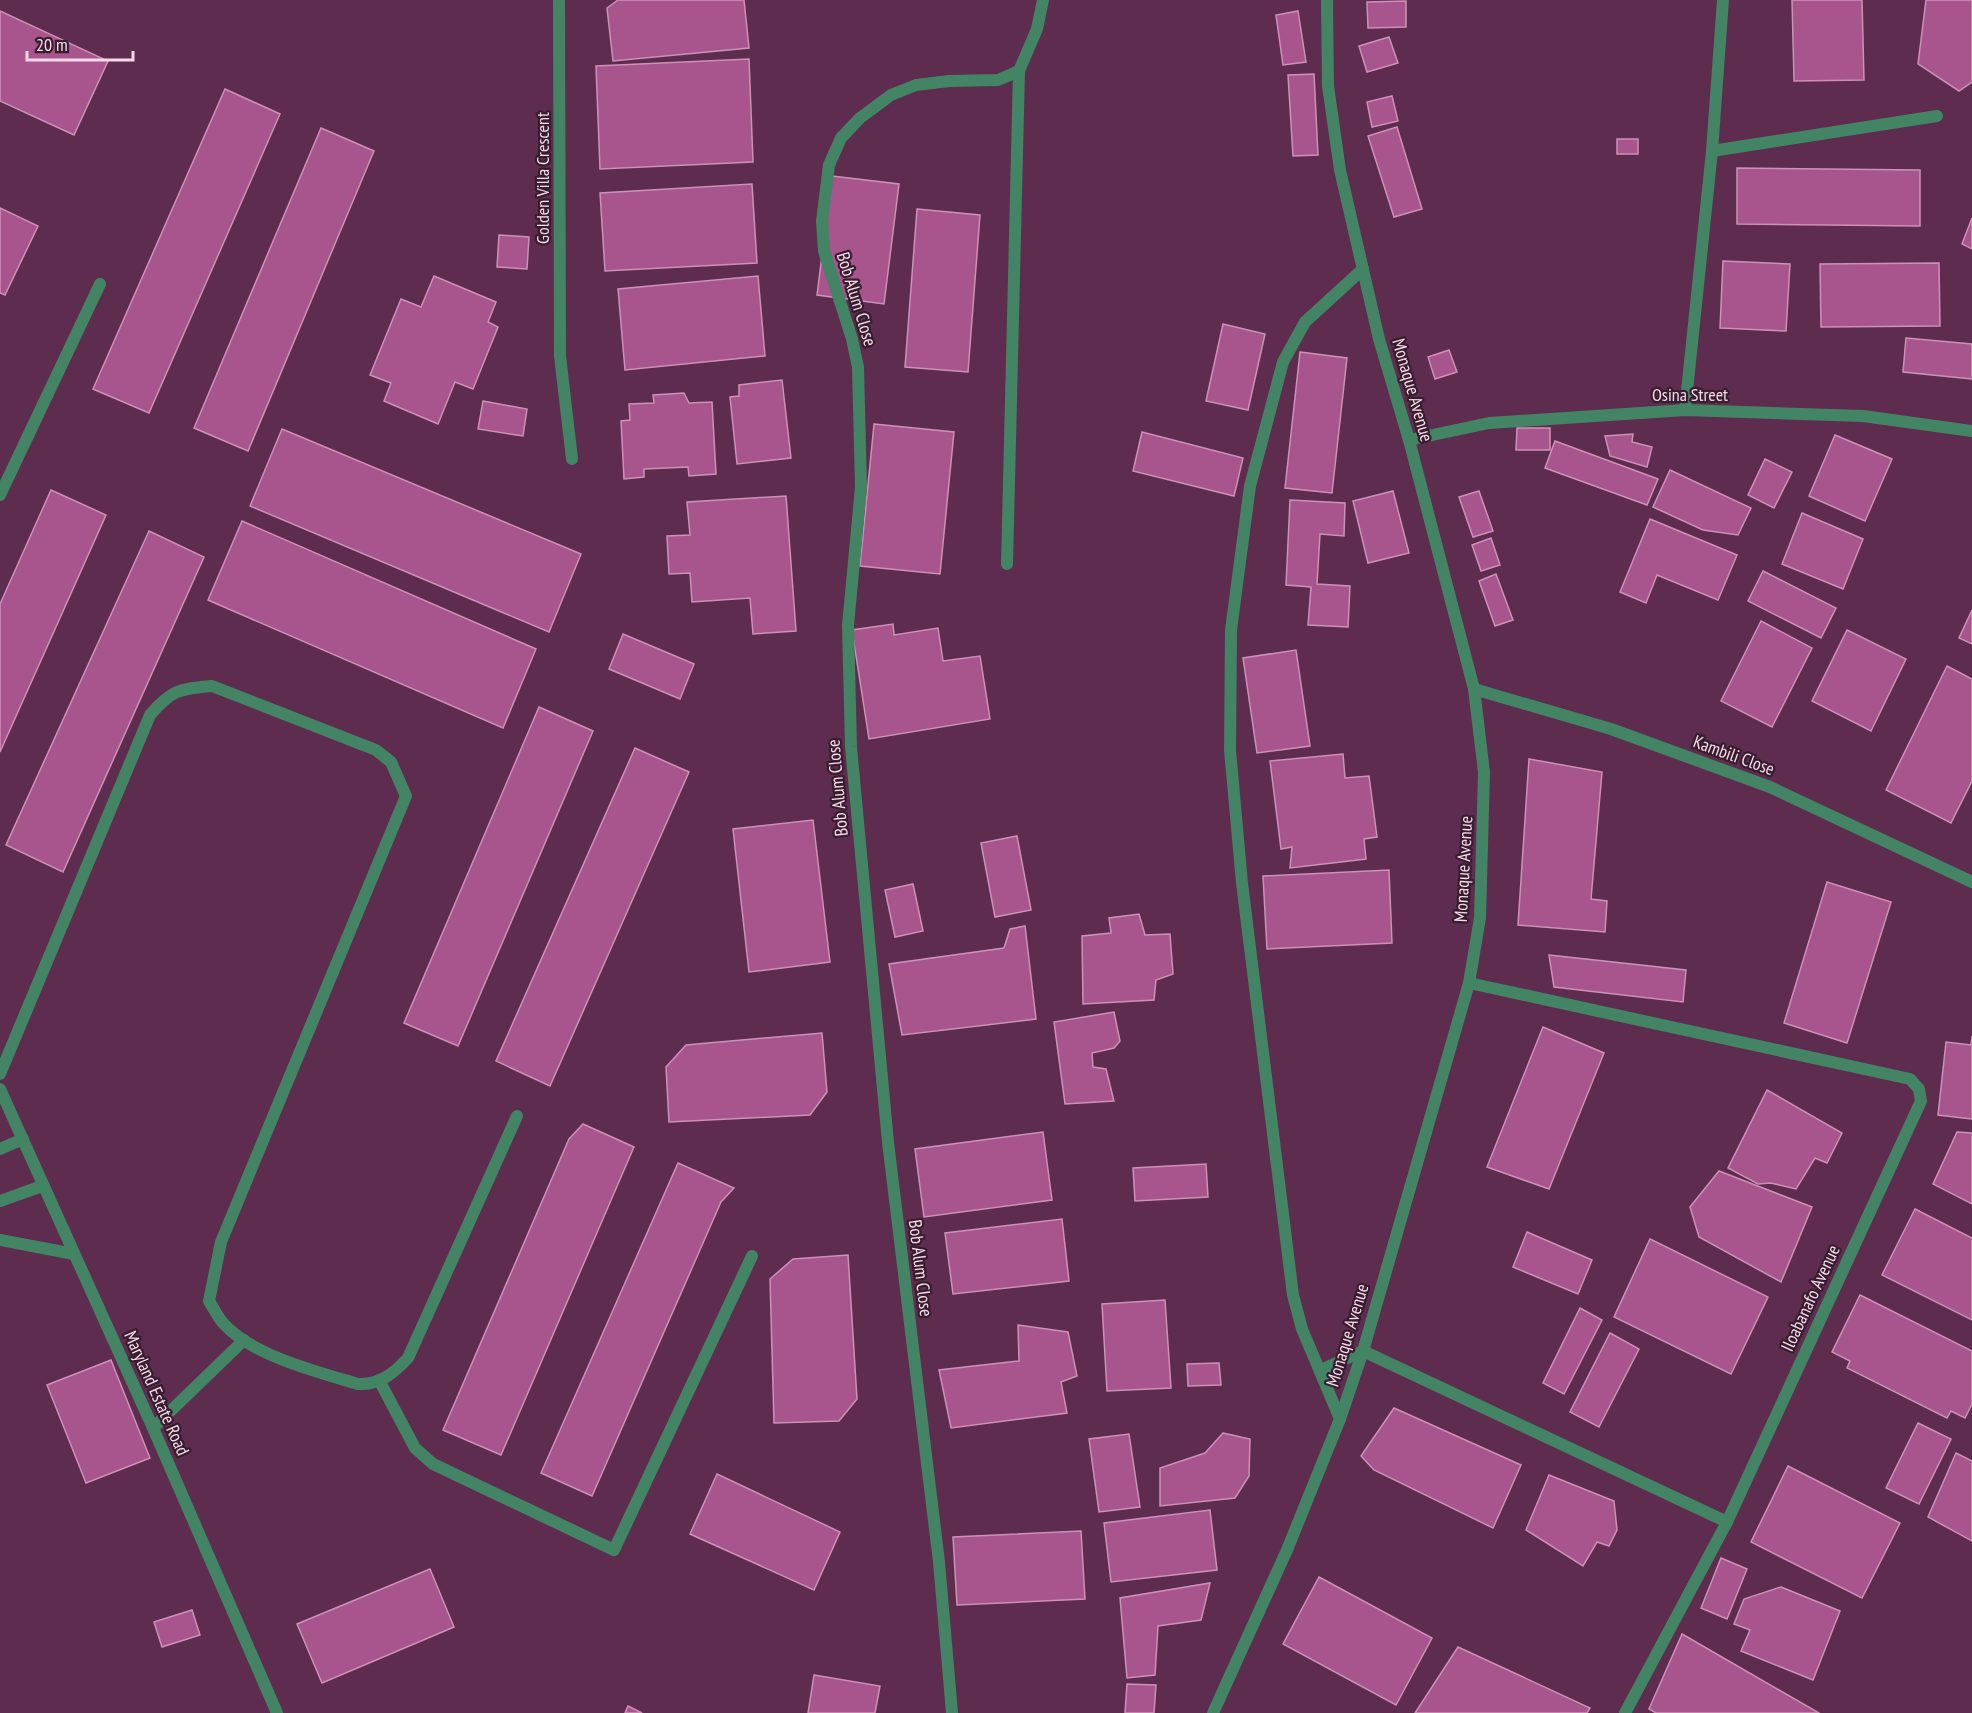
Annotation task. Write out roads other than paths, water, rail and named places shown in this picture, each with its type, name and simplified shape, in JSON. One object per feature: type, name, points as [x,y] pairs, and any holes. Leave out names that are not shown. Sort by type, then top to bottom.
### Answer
[{"type":"street","name":"Golden Villa Crescent","points":[[559,0],[560,356],[572,459]]},
{"type":"street","points":[[1007,564],[1019,71],[1037,29],[1042,0]]},
{"type":"street","name":"Monaque Avenue","points":[[1213,1713],[1287,1550],[1340,1419],[1362,1351],[1469,983],[1480,918],[1484,772],[1474,689],[1409,440],[1379,339],[1340,170],[1328,86],[1327,0]]},
{"type":"street","points":[[1685,410],[1712,152],[1723,0]]},
{"type":"street","name":"Bob Alum Close","points":[[952,1713],[939,1562],[888,1142],[851,747],[848,625],[861,487],[858,367],[852,339],[824,252],[822,221],[829,165],[841,138],[860,118],[891,96],[916,85],[949,81],[998,80],[1019,71]]},
{"type":"street","points":[[1712,152],[1937,116]]},
{"type":"street","points":[[1340,1419],[1302,1329],[1293,1295],[1242,883],[1230,750],[1231,630],[1250,486],[1283,362],[1305,322],[1363,269]]},
{"type":"street","points":[[0,495],[100,284]]},
{"type":"street","name":"Osina Street","points":[[1409,440],[1489,423],[1685,410],[1863,416],[1972,431]]},
{"type":"street","points":[[0,1074],[150,715],[165,697],[184,689],[212,686],[376,750],[391,762],[406,796],[221,1242],[209,1302],[225,1325],[244,1340],[287,1362],[358,1384],[368,1384],[394,1374],[408,1358],[517,1116]]},
{"type":"street","name":"Kambili Close","points":[[1474,689],[1611,729],[1770,787],[1972,882]]},
{"type":"street","name":"Iloabanafo Avenue","points":[[1469,983],[1910,1079],[1919,1089],[1921,1101],[1727,1522],[1625,1713]]},
{"type":"street","name":"Maryland Estate Road","points":[[0,1089],[153,1428],[277,1713]]},
{"type":"street","points":[[0,1149],[23,1139]]},
{"type":"street","points":[[0,1201],[42,1186]]},
{"type":"street","points":[[0,1240],[74,1254]]},
{"type":"street","points":[[379,1380],[415,1448],[433,1464],[614,1550],[752,1256]]},
{"type":"street","points":[[153,1428],[244,1340]]},
{"type":"street","points":[[1321,1370],[1362,1351],[1727,1522]]}]
